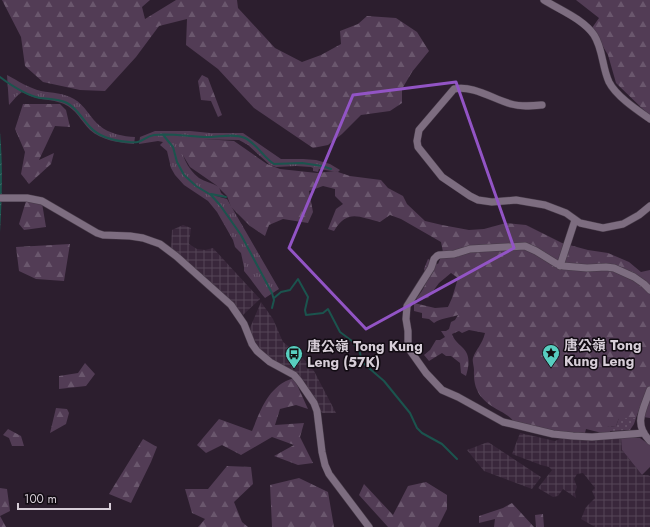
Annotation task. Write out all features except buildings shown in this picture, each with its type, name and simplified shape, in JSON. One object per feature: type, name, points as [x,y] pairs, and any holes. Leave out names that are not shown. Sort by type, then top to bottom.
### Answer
[{"type":"street","points":[[544,0],[576,19],[590,31],[599,47],[609,82],[612,87],[622,98],[650,119]]},
{"type":"street","points":[[542,106],[510,104],[468,89],[454,89],[419,130],[417,141],[418,147],[442,177],[470,196],[485,202],[516,200],[534,203],[560,210],[580,223],[596,227],[613,226],[631,220],[650,206]]},
{"type":"street","points":[[2,198],[27,198],[42,201],[97,233],[103,235],[143,238],[160,244],[176,256],[231,306],[244,324],[252,344],[258,351],[270,362],[294,375],[299,381],[316,407],[322,452],[329,474],[369,527]]},
{"type":"street","points":[[560,266],[575,220]]},
{"type":"street","points":[[644,434],[592,437],[573,436],[553,434],[504,422],[442,390],[426,373],[409,349],[406,320],[407,306],[436,256],[454,254],[470,249],[525,246],[560,266],[614,268],[644,284],[650,290]]},
{"type":"street","points":[[650,390],[640,418],[640,426],[650,441]]},
{"type":"highlighted area","points":[[456,82],[514,248],[366,329],[289,248],[353,95]]},
{"type":"shaded area","points":[[183,225],[191,228],[189,244],[197,249],[205,250],[213,248],[260,299],[243,315],[171,249],[172,230]]},
{"type":"shaded area","points":[[261,302],[273,319],[283,342],[301,356],[314,371],[336,413],[322,413],[304,381],[275,362],[260,349],[252,336],[250,328]]},
{"type":"shaded area","points":[[520,433],[555,441],[564,437],[591,439],[621,438],[622,450],[642,475],[650,476],[650,527],[595,527],[581,519],[586,507],[595,498],[592,491],[595,488],[583,473],[577,474],[574,479],[577,487],[575,492],[576,498],[563,489],[558,496],[553,497],[538,488],[552,470],[549,467],[512,454]]},
{"type":"shaded area","points":[[488,442],[541,477],[532,489],[484,471],[467,450]]},
{"type":"green space","points":[[2,0],[150,0],[142,7],[145,19],[176,0],[237,0],[238,8],[275,48],[302,62],[321,55],[341,44],[340,31],[358,24],[367,16],[396,18],[417,32],[429,51],[412,72],[402,89],[402,103],[390,111],[361,115],[342,134],[328,145],[313,148],[254,108],[218,69],[186,45],[187,19],[159,26],[136,57],[105,91],[80,90],[43,82],[25,66],[21,37]]},
{"type":"green space","points":[[576,0],[650,0],[650,116],[616,83],[608,55],[592,28],[599,18]]},
{"type":"green space","points":[[7,75],[37,90],[62,94],[74,99],[96,123],[107,131],[135,137],[134,144],[116,142],[99,136],[90,130],[72,109],[61,103],[35,98],[22,92],[9,105]]},
{"type":"green space","points":[[202,75],[208,78],[222,115],[218,117],[211,101],[201,100],[198,81]]},
{"type":"green space","points":[[23,104],[60,104],[66,110],[70,127],[55,126],[39,160],[54,153],[51,164],[29,184],[21,174],[25,152],[15,129]]},
{"type":"green space","points":[[155,131],[243,133],[281,159],[316,160],[330,164],[340,170],[338,172],[319,169],[318,172],[313,171],[313,168],[311,167],[276,167],[270,165],[248,145],[239,140],[179,139],[181,150],[191,170],[199,178],[219,187],[221,193],[226,197],[216,196],[227,199],[279,289],[265,298],[262,295],[244,271],[241,253],[235,247],[233,240],[217,212],[208,201],[184,185],[175,175],[171,168],[167,151],[160,145],[163,142],[158,141],[139,144],[140,137]]},
{"type":"green space","points":[[179,139],[234,141],[267,164],[280,169],[317,173],[335,171],[350,176],[381,180],[388,188],[403,196],[407,204],[425,221],[469,230],[484,229],[506,223],[526,225],[562,243],[588,250],[608,253],[629,262],[641,272],[650,270],[650,418],[643,417],[639,410],[636,418],[619,418],[616,426],[607,427],[607,438],[603,438],[598,432],[586,429],[585,433],[548,432],[516,425],[513,420],[488,403],[477,390],[474,378],[473,359],[485,333],[469,330],[462,333],[459,331],[452,334],[455,340],[465,350],[468,357],[466,376],[461,373],[460,363],[451,356],[446,356],[442,353],[429,361],[424,355],[430,350],[436,340],[440,340],[445,337],[441,331],[446,331],[449,329],[451,322],[455,320],[458,315],[434,323],[429,319],[422,318],[422,313],[414,311],[414,303],[435,308],[448,307],[452,298],[458,278],[451,273],[439,283],[428,298],[416,299],[426,282],[424,269],[428,259],[438,264],[443,252],[441,242],[401,219],[390,215],[380,222],[354,216],[349,217],[339,224],[334,231],[328,229],[336,209],[343,204],[335,196],[335,189],[323,186],[309,191],[313,212],[308,223],[283,219],[269,225],[265,236],[250,226],[231,207],[227,196],[216,185],[190,167],[181,152],[177,141]]},
{"type":"green space","points":[[26,201],[42,203],[46,227],[24,230],[19,224]]},
{"type":"green space","points":[[70,244],[64,281],[36,279],[19,271],[16,247]]},
{"type":"green space","points":[[85,363],[95,374],[86,386],[59,389],[59,376],[78,373]]},
{"type":"green space","points":[[294,378],[308,409],[296,405],[280,409],[275,425],[304,423],[300,437],[313,463],[298,465],[274,456],[294,445],[272,437],[241,455],[222,445],[206,453],[197,445],[219,419],[252,431],[263,406],[272,392],[285,381]]},
{"type":"green space","points":[[56,408],[67,409],[69,413],[66,424],[50,433]]},
{"type":"green space","points":[[619,418],[636,418],[630,430],[610,431],[610,435],[607,435],[607,427],[616,426]]},
{"type":"green space","points":[[8,429],[21,436],[24,446],[12,446],[9,438],[3,435]]},
{"type":"green space","points":[[621,438],[640,438],[650,445],[650,467],[642,475],[622,450]]},
{"type":"green space","points":[[143,439],[157,447],[131,503],[109,494]]},
{"type":"green space","points":[[227,466],[251,467],[253,484],[234,502],[242,522],[248,527],[198,527],[205,519],[192,513],[185,489],[208,489]]},
{"type":"green space","points":[[299,478],[328,492],[334,527],[272,527],[270,485]]},
{"type":"green space","points":[[426,482],[447,495],[447,509],[438,527],[388,527],[359,495],[364,484],[393,515],[408,486]]},
{"type":"green space","points":[[0,488],[7,489],[10,511],[0,516]]},
{"type":"green space","points":[[512,503],[534,527],[494,527],[495,519],[479,523],[479,516],[503,508]]},
{"type":"green space","points":[[543,514],[544,527],[536,527],[535,515]]},
{"type":"green space","points":[[0,516],[6,527],[0,527]]},
{"type":"water","points":[[0,132],[2,182],[0,232]]},
{"type":"waterway","points":[[0,77],[29,95],[57,100],[71,105],[94,130],[103,136],[113,139],[137,142],[154,135],[209,137],[236,136],[245,138],[257,147],[274,164],[302,163],[331,169]]},
{"type":"waterway","points":[[164,136],[173,147],[177,162],[184,175],[196,186],[211,195],[241,235],[272,293],[274,300],[272,308]]},
{"type":"waterway","points":[[211,194],[226,197]]},
{"type":"waterway","points":[[274,298],[281,292],[290,290],[298,279],[308,297],[305,310],[306,315],[323,313],[328,309],[340,332],[352,341],[360,353],[362,362],[384,381],[410,413],[417,428],[422,433],[442,444],[457,459]]},
{"type":"place","name":"唐公嶺 Tong Kung Leng","points":[[551,368]]},
{"type":"place","name":"唐公嶺 Tong Kung Leng (57K)","points":[[294,369]]}]
